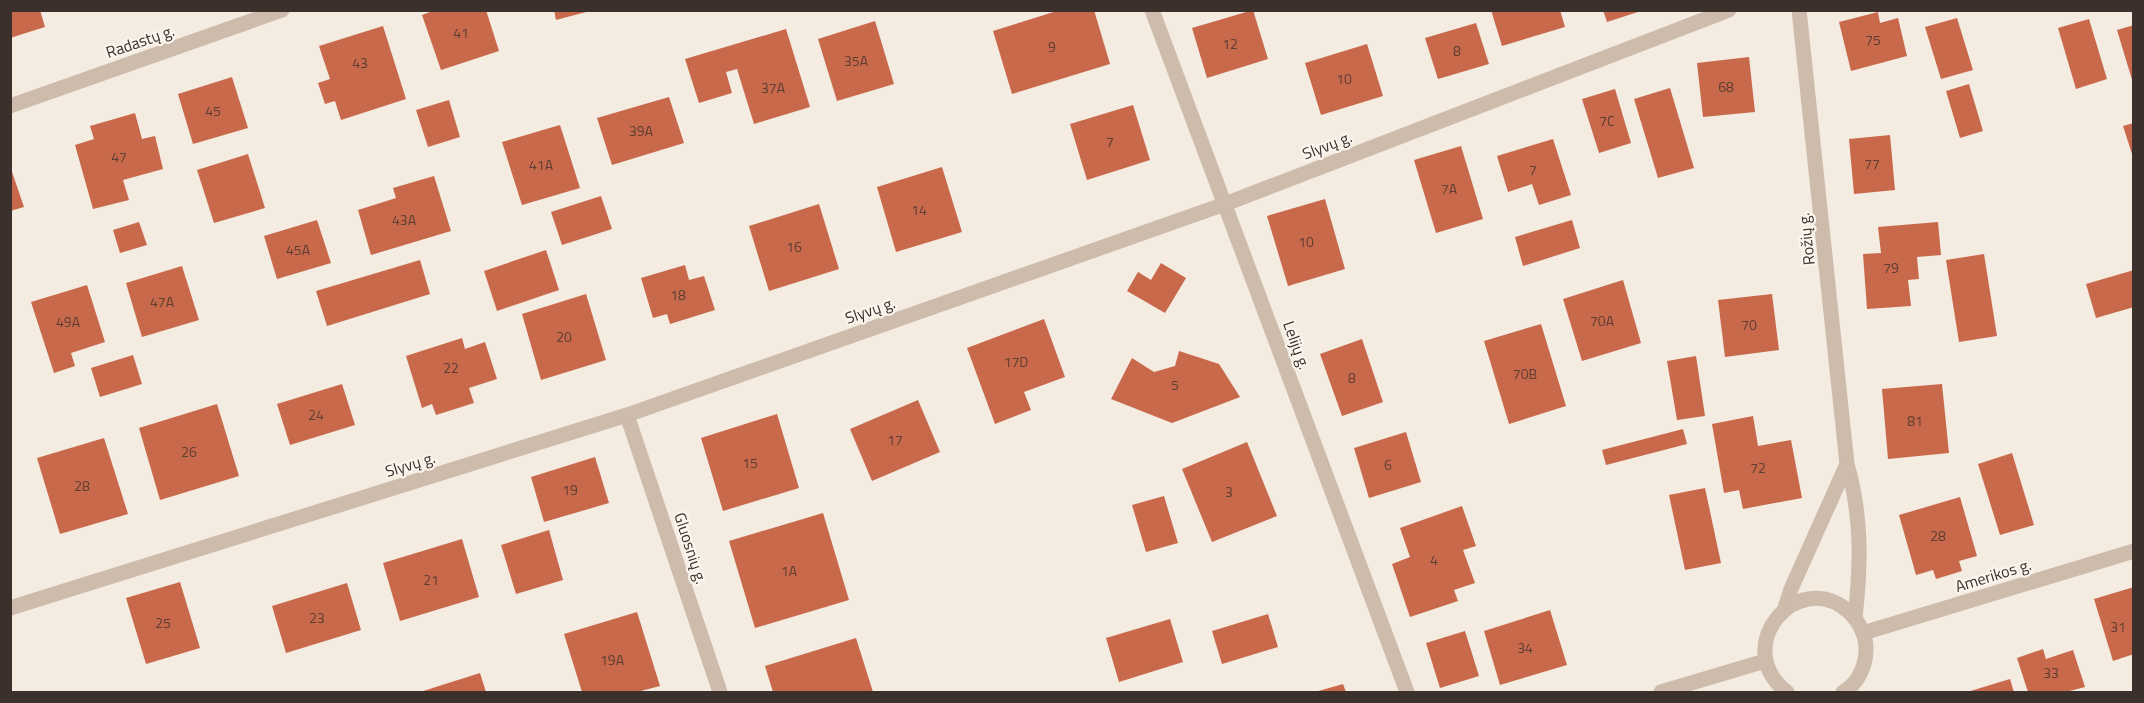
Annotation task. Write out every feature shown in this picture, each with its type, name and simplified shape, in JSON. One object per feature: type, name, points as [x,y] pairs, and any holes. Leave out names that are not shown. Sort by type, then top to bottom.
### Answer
[{"type":"street","name":"Radastų g.","points":[[10,106],[282,10]]},
{"type":"street","name":"Lelijų g.","points":[[1152,10],[1407,693]]},
{"type":"street","name":"Slyvų g.","points":[[10,608],[627,415],[1225,204],[1729,10]]},
{"type":"street","name":"Rožių g.","points":[[1799,10],[1847,464],[1857,497],[1861,536],[1856,618]]},
{"type":"street","name":"Gluosnių g.","points":[[627,415],[720,693]]},
{"type":"street","points":[[1785,608],[1791,589],[1847,464]]},
{"type":"street","name":"Amerikos g.","points":[[1863,633],[2133,551]]},
{"type":"street","points":[[1787,693],[1770,675],[1765,661],[1764,641],[1772,623],[1785,608],[1799,601],[1814,599],[1830,601],[1844,608],[1856,618],[1863,633],[1865,657],[1857,686],[1843,693]]},
{"type":"street","points":[[1661,693],[1765,661]]},
{"type":"building","points":[[10,10],[40,10],[45,27],[10,38]]},
{"type":"building","points":[[435,10],[486,10],[499,51],[441,70],[422,15]]},
{"type":"building","points":[[554,10],[589,10],[590,11],[556,20]]},
{"type":"building","points":[[1060,10],[1094,10],[1110,64],[1012,94],[993,31]]},
{"type":"building","points":[[1253,10],[1268,59],[1207,78],[1192,28]]},
{"type":"building","points":[[1491,10],[1560,10],[1565,27],[1502,46]]},
{"type":"building","points":[[1603,10],[1641,10],[1641,11],[1607,22]]},
{"type":"building","points":[[1878,12],[1880,23],[1898,18],[1907,56],[1851,71],[1839,22]]},
{"type":"building","points":[[1957,18],[1973,70],[1941,79],[1925,27]]},
{"type":"building","points":[[2089,19],[2107,79],[2076,89],[2058,28]]},
{"type":"building","points":[[875,21],[894,84],[837,101],[818,39]]},
{"type":"building","points":[[1476,23],[1489,64],[1438,79],[1425,38]]},
{"type":"building","points":[[2134,25],[2134,83],[2133,83],[2117,30]]},
{"type":"building","points":[[383,26],[406,99],[341,120],[335,101],[325,104],[318,83],[330,79],[319,46]]},
{"type":"building","points":[[786,29],[810,107],[754,124],[737,69],[726,72],[732,93],[699,103],[685,59]]},
{"type":"building","points":[[1367,44],[1383,96],[1321,115],[1305,63]]},
{"type":"building","points":[[1749,57],[1755,112],[1703,117],[1697,63]]},
{"type":"building","points":[[232,77],[248,128],[193,144],[178,94]]},
{"type":"building","points":[[1969,84],[1983,131],[1960,138],[1946,91]]},
{"type":"building","points":[[1670,88],[1694,168],[1658,178],[1634,99]]},
{"type":"building","points":[[1615,89],[1631,143],[1599,153],[1582,99]]},
{"type":"building","points":[[669,97],[684,143],[612,165],[597,118]]},
{"type":"building","points":[[449,100],[460,137],[428,147],[416,110]]},
{"type":"building","points":[[1133,105],[1150,160],[1087,180],[1070,124]]},
{"type":"building","points":[[135,113],[142,139],[155,136],[163,169],[123,180],[129,200],[93,209],[75,145],[94,139],[90,126]]},
{"type":"building","points":[[2134,123],[2134,157],[2133,157],[2123,126]]},
{"type":"building","points":[[560,125],[580,188],[522,205],[502,142]]},
{"type":"building","points":[[1890,135],[1895,190],[1854,194],[1849,139]]},
{"type":"building","points":[[1553,139],[1571,195],[1539,205],[1532,184],[1508,192],[1497,156]]},
{"type":"building","points":[[1461,146],[1483,219],[1436,233],[1414,160]]},
{"type":"building","points":[[248,154],[265,208],[214,223],[197,170]]},
{"type":"building","points":[[10,166],[24,207],[10,211]]},
{"type":"building","points":[[942,167],[962,232],[896,252],[877,187]]},
{"type":"building","points":[[434,176],[451,231],[371,255],[358,210],[396,198],[393,188]]},
{"type":"building","points":[[601,196],[612,229],[562,245],[551,212]]},
{"type":"building","points":[[1325,199],[1345,269],[1288,286],[1267,216]]},
{"type":"building","points":[[819,204],[839,269],[769,291],[749,226]]},
{"type":"building","points":[[317,220],[331,263],[277,279],[264,236]]},
{"type":"building","points":[[1572,220],[1580,248],[1523,266],[1515,237]]},
{"type":"building","points":[[139,222],[147,245],[120,253],[113,230]]},
{"type":"building","points":[[1938,222],[1941,255],[1917,257],[1919,279],[1908,280],[1911,306],[1867,309],[1863,254],[1881,253],[1878,227]]},
{"type":"building","points":[[546,250],[559,290],[497,311],[484,271]]},
{"type":"building","points":[[1984,254],[1997,336],[1959,342],[1946,260]]},
{"type":"building","points":[[420,260],[430,294],[327,326],[316,291]]},
{"type":"building","points":[[1161,263],[1186,278],[1165,313],[1127,291],[1138,272],[1151,280]]},
{"type":"building","points":[[685,265],[689,280],[704,276],[715,310],[670,324],[667,314],[653,318],[641,278]]},
{"type":"building","points":[[182,266],[199,320],[142,337],[126,283]]},
{"type":"building","points":[[2134,270],[2134,307],[2096,318],[2086,284]]},
{"type":"building","points":[[1623,280],[1641,343],[1582,361],[1563,299]]},
{"type":"building","points":[[87,285],[105,342],[71,353],[75,366],[54,373],[31,302]]},
{"type":"building","points":[[586,294],[606,360],[541,380],[522,314]]},
{"type":"building","points":[[1772,294],[1779,350],[1725,357],[1718,300]]},
{"type":"building","points":[[1044,319],[1065,377],[1024,392],[1031,410],[995,424],[967,348]]},
{"type":"building","points":[[1541,324],[1566,406],[1509,424],[1484,341]]},
{"type":"building","points":[[462,338],[465,349],[485,342],[497,379],[469,388],[474,403],[436,415],[432,404],[422,408],[406,356]]},
{"type":"building","points":[[1362,339],[1383,402],[1342,416],[1320,354]]},
{"type":"building","points":[[1179,351],[1219,364],[1240,397],[1172,423],[1111,399],[1132,358],[1154,372],[1175,366]]},
{"type":"building","points":[[133,355],[142,384],[100,397],[91,368]]},
{"type":"building","points":[[1696,356],[1705,416],[1677,420],[1667,361]]},
{"type":"building","points":[[342,384],[355,425],[290,445],[277,404]]},
{"type":"building","points":[[1942,384],[1949,453],[1888,459],[1882,389]]},
{"type":"building","points":[[918,400],[940,452],[872,481],[850,429]]},
{"type":"building","points":[[217,404],[239,476],[160,500],[139,428]]},
{"type":"building","points":[[777,414],[799,488],[723,511],[701,438]]},
{"type":"building","points":[[1753,416],[1758,446],[1791,440],[1802,498],[1743,509],[1739,490],[1724,493],[1712,424]]},
{"type":"building","points":[[1683,429],[1687,444],[1606,465],[1602,450]]},
{"type":"building","points":[[1406,432],[1421,482],[1369,498],[1354,448]]},
{"type":"building","points":[[104,438],[128,514],[60,534],[37,458]]},
{"type":"building","points":[[1247,442],[1277,516],[1212,542],[1182,469]]},
{"type":"building","points":[[2012,453],[2034,525],[2000,535],[1978,464]]},
{"type":"building","points":[[595,457],[609,503],[544,522],[531,477]]},
{"type":"building","points":[[1705,488],[1721,563],[1685,570],[1669,495]]},
{"type":"building","points":[[1164,496],[1178,543],[1146,552],[1132,505]]},
{"type":"building","points":[[1960,497],[1977,556],[1959,561],[1962,571],[1936,579],[1933,570],[1916,575],[1899,515]]},
{"type":"building","points":[[1462,506],[1476,546],[1463,550],[1475,583],[1454,590],[1458,601],[1410,617],[1392,564],[1410,557],[1400,528]]},
{"type":"building","points":[[823,513],[849,600],[755,628],[729,541]]},
{"type":"building","points":[[549,530],[563,580],[516,594],[501,545]]},
{"type":"building","points":[[462,539],[479,597],[400,621],[383,563]]},
{"type":"building","points":[[180,582],[200,648],[146,664],[126,598]]},
{"type":"building","points":[[347,583],[361,630],[286,653],[272,606]]},
{"type":"building","points":[[2134,587],[2134,654],[2113,661],[2094,599]]},
{"type":"building","points":[[1550,610],[1567,665],[1500,685],[1484,631]]},
{"type":"building","points":[[637,612],[660,686],[637,692],[582,692],[564,634]]},
{"type":"building","points":[[1268,614],[1278,647],[1222,664],[1212,631]]},
{"type":"building","points":[[1170,619],[1183,662],[1119,682],[1106,638]]},
{"type":"building","points":[[1465,631],[1479,676],[1440,688],[1426,643]]},
{"type":"building","points":[[856,638],[873,692],[773,692],[765,666]]},
{"type":"building","points":[[2043,649],[2046,659],[2073,650],[2085,687],[2066,692],[2028,692],[2017,658]]},
{"type":"building","points":[[480,673],[486,692],[420,692]]},
{"type":"building","points":[[2010,679],[2014,692],[1967,692]]},
{"type":"building","points":[[1343,684],[1346,692],[1315,692]]}]
